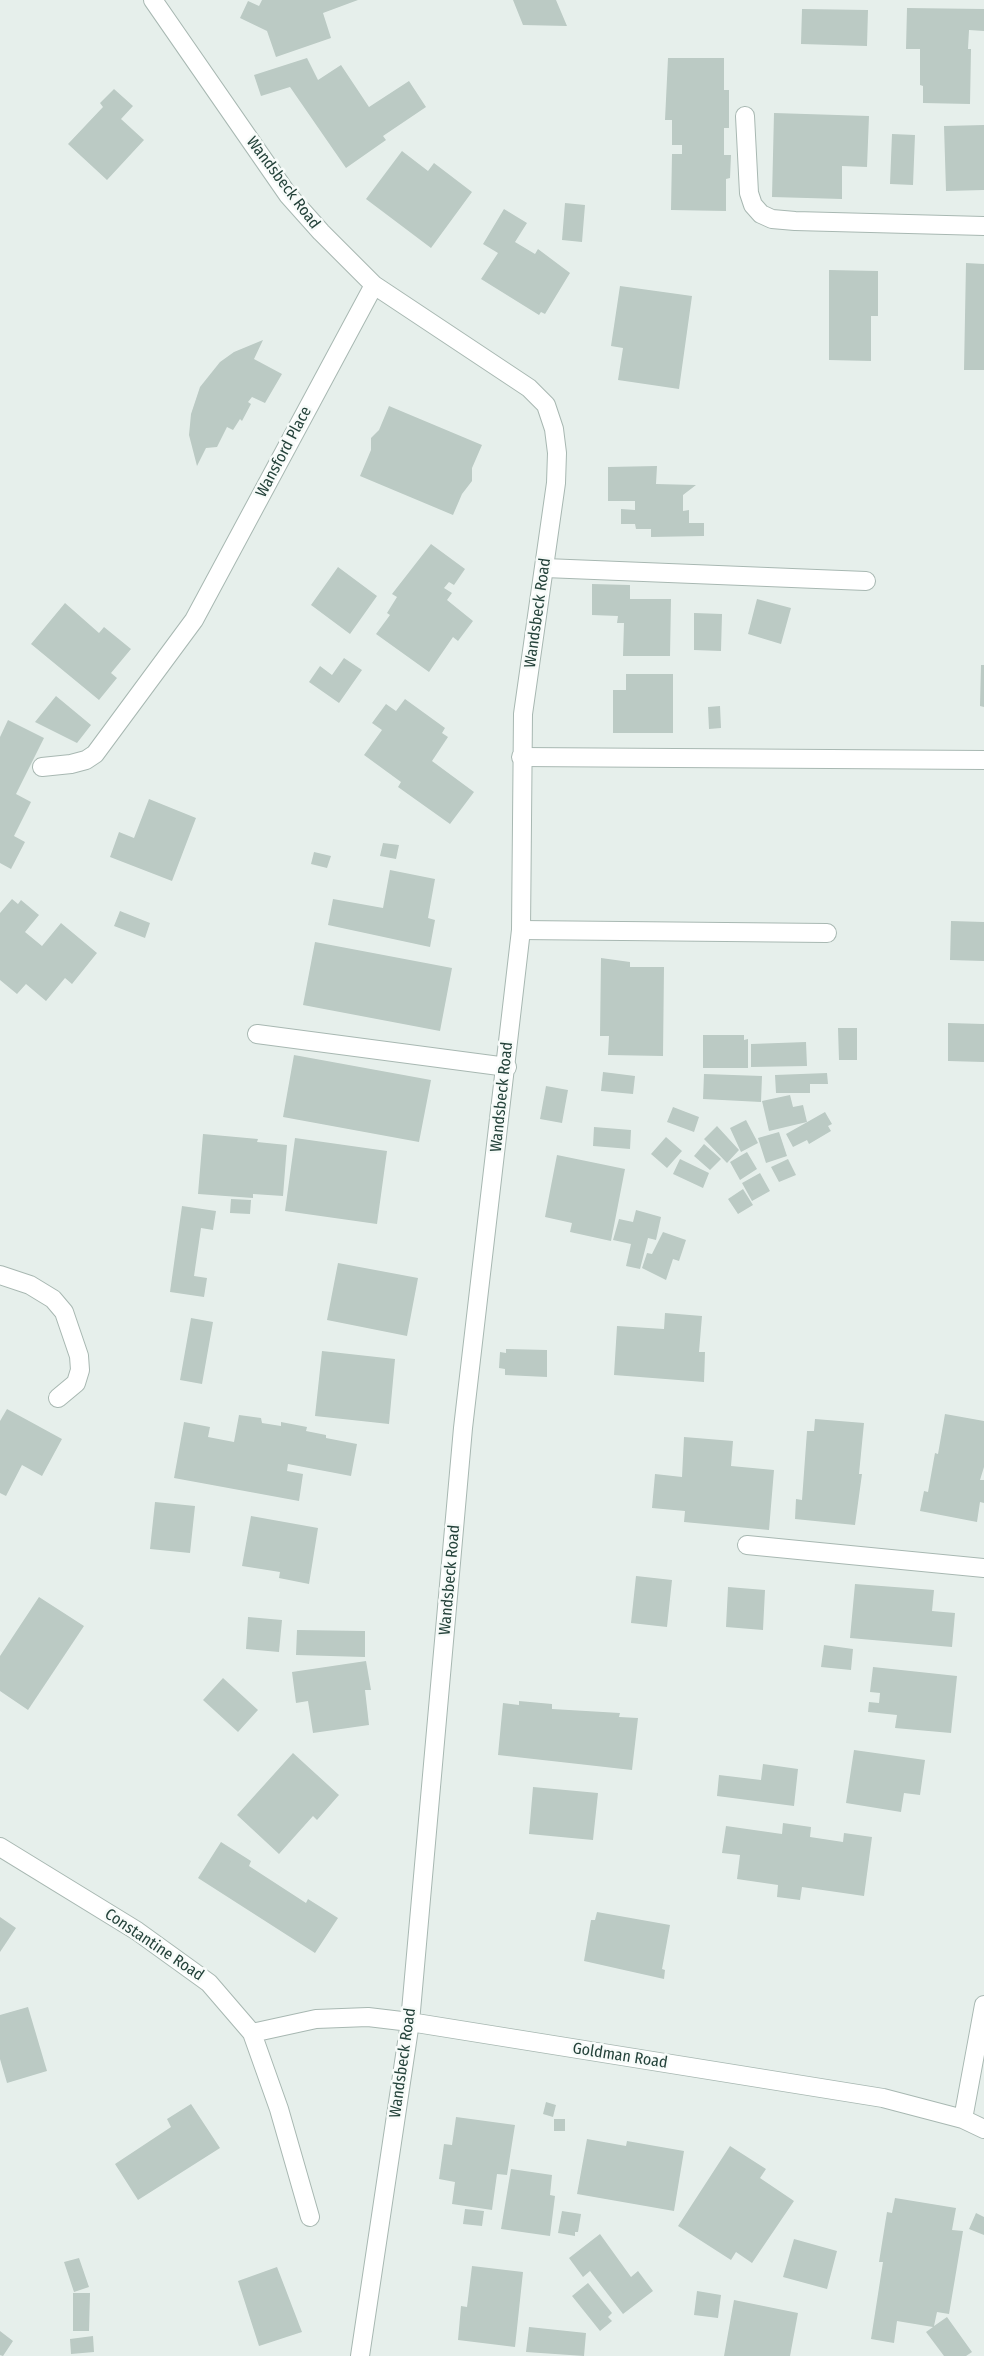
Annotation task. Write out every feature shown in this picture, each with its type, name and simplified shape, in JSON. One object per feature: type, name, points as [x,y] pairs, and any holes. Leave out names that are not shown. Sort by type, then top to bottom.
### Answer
[{"type":"street","name":"Wandsbeck Road","points":[[153,0],[288,195],[321,232],[374,285],[529,388],[546,405],[554,429],[556,463],[545,568],[523,714],[521,930],[507,1067],[463,1428],[410,2022],[360,2356]]},
{"type":"street","points":[[745,116],[749,193],[753,206],[761,214],[772,219],[795,221],[984,226]]},
{"type":"street","name":"Wansford Place","points":[[42,767],[71,764],[86,760],[95,754],[194,620],[374,285]]},
{"type":"street","points":[[545,568],[866,581]]},
{"type":"street","points":[[521,757],[984,760]]},
{"type":"street","points":[[521,930],[827,933]]},
{"type":"street","points":[[257,1034],[507,1067]]},
{"type":"street","points":[[0,1275],[30,1285],[53,1299],[64,1312],[79,1356],[80,1370],[76,1383],[58,1398]]},
{"type":"street","points":[[747,1545],[984,1568]]},
{"type":"street","name":"Constantine Road","points":[[0,1847],[136,1931],[209,1983],[252,2033],[279,2109],[310,2217]]},
{"type":"street","points":[[963,2119],[984,2005]]},
{"type":"street","name":"Goldman Road","points":[[252,2033],[316,2019],[368,2017],[410,2022],[883,2097],[963,2119],[984,2129]]},
{"type":"building","points":[[262,0],[358,0],[323,13],[331,38],[276,57],[267,31],[240,18],[248,1],[259,6]]},
{"type":"building","points":[[513,0],[556,0],[567,26],[523,25]]},
{"type":"building","points":[[907,8],[984,9],[984,31],[969,30],[970,104],[923,103],[923,86],[920,85],[920,49],[906,49]]},
{"type":"building","points":[[802,9],[868,10],[867,46],[801,44]]},
{"type":"building","points":[[307,58],[318,80],[341,65],[369,107],[409,81],[426,107],[383,136],[386,140],[346,168],[290,87],[261,96],[254,75]]},
{"type":"building","points":[[668,58],[724,58],[724,90],[729,90],[729,128],[724,128],[724,155],[731,155],[730,178],[726,179],[726,211],[671,210],[672,154],[682,154],[682,145],[672,145],[672,120],[665,120]]},
{"type":"building","points":[[114,89],[133,106],[121,119],[144,140],[107,180],[68,144],[103,107],[100,103]]},
{"type":"building","points":[[774,113],[869,116],[867,167],[842,166],[842,199],[772,197]]},
{"type":"building","points":[[984,125],[984,190],[946,191],[944,126]]},
{"type":"building","points":[[892,134],[915,135],[913,185],[890,184]]},
{"type":"building","points":[[402,151],[428,171],[434,163],[472,192],[431,248],[366,199]]},
{"type":"building","points":[[565,203],[585,205],[582,242],[562,240]]},
{"type":"building","points":[[504,209],[527,223],[515,242],[535,254],[538,249],[570,273],[545,314],[541,312],[539,315],[481,279],[498,253],[483,244]]},
{"type":"building","points":[[966,263],[984,264],[984,370],[964,370]]},
{"type":"building","points":[[829,270],[878,271],[878,316],[871,316],[871,361],[829,360]]},
{"type":"building","points":[[620,286],[692,296],[679,389],[618,380],[623,348],[611,346]]},
{"type":"building","points":[[263,340],[254,359],[282,374],[265,403],[252,397],[242,421],[240,419],[233,430],[227,427],[217,447],[206,448],[197,466],[189,435],[191,414],[200,387],[220,362],[234,352]]},
{"type":"building","points":[[389,406],[482,445],[472,468],[472,481],[462,494],[453,515],[360,476],[371,450],[371,438],[379,430]]},
{"type":"building","points":[[657,466],[656,484],[696,485],[683,495],[683,511],[689,510],[689,523],[704,523],[704,536],[651,537],[651,529],[636,529],[635,524],[621,524],[621,509],[635,510],[635,501],[608,501],[608,467]]},
{"type":"building","points":[[431,544],[465,569],[454,585],[449,582],[444,588],[452,593],[447,600],[473,621],[458,641],[453,637],[429,672],[376,634],[390,615],[387,613],[397,597],[392,594]]},
{"type":"building","points":[[338,567],[377,596],[350,634],[311,605]]},
{"type":"building","points":[[592,584],[630,585],[630,599],[671,599],[670,656],[623,656],[624,623],[617,623],[618,616],[592,615]]},
{"type":"building","points":[[757,599],[791,608],[781,644],[748,634]]},
{"type":"building","points":[[65,603],[99,633],[104,627],[131,649],[111,673],[117,678],[99,700],[31,644]]},
{"type":"building","points":[[694,613],[722,614],[721,651],[694,650]]},
{"type":"building","points":[[344,658],[362,670],[339,703],[309,682],[320,666],[332,675]]},
{"type":"building","points":[[981,665],[984,665],[984,707],[980,706]]},
{"type":"building","points":[[626,674],[673,674],[673,733],[613,733],[613,690],[626,690]]},
{"type":"building","points":[[56,696],[91,725],[77,743],[35,722]]},
{"type":"building","points":[[405,699],[445,728],[442,733],[448,737],[432,761],[474,792],[450,824],[398,787],[401,782],[364,755],[382,730],[372,723],[386,704],[396,711]]},
{"type":"building","points":[[720,706],[721,728],[709,729],[708,707]]},
{"type":"building","points":[[8,720],[44,738],[16,794],[31,802],[14,836],[25,842],[11,869],[0,863],[0,737]]},
{"type":"building","points":[[149,799],[196,818],[172,881],[110,857],[119,832],[134,838]]},
{"type":"building","points":[[383,843],[399,845],[396,859],[380,856]]},
{"type":"building","points":[[314,852],[331,856],[327,868],[311,864]]},
{"type":"building","points":[[390,870],[435,879],[428,918],[435,920],[430,947],[328,925],[333,899],[383,908]]},
{"type":"building","points":[[12,899],[18,904],[21,900],[39,915],[25,932],[42,946],[61,923],[97,953],[72,984],[65,978],[46,1001],[26,984],[17,994],[0,980],[0,913]]},
{"type":"building","points":[[120,911],[150,923],[145,938],[114,926]]},
{"type":"building","points":[[951,921],[984,922],[984,961],[950,960]]},
{"type":"building","points":[[315,942],[452,968],[440,1031],[303,1005]]},
{"type":"building","points":[[601,958],[630,962],[630,967],[664,967],[663,1056],[608,1055],[609,1036],[600,1036]]},
{"type":"building","points":[[948,1023],[984,1024],[984,1062],[948,1061]]},
{"type":"building","points":[[838,1028],[857,1028],[857,1060],[839,1060]]},
{"type":"building","points":[[703,1035],[744,1035],[744,1040],[748,1039],[748,1068],[703,1068]]},
{"type":"building","points":[[806,1042],[807,1066],[751,1067],[751,1044]]},
{"type":"building","points":[[294,1055],[431,1080],[419,1142],[283,1117]]},
{"type":"building","points":[[603,1072],[635,1076],[633,1094],[601,1091]]},
{"type":"building","points":[[827,1073],[828,1084],[810,1084],[810,1093],[776,1093],[775,1075]]},
{"type":"building","points":[[704,1074],[762,1076],[761,1102],[703,1099]]},
{"type":"building","points":[[546,1086],[568,1090],[562,1123],[540,1119]]},
{"type":"building","points":[[790,1095],[793,1107],[803,1105],[807,1122],[769,1131],[762,1101]]},
{"type":"building","points":[[673,1107],[699,1117],[694,1132],[667,1122]]},
{"type":"building","points":[[825,1112],[832,1124],[828,1126],[831,1131],[809,1144],[807,1140],[793,1147],[786,1134]]},
{"type":"building","points":[[746,1120],[758,1143],[741,1152],[730,1128]]},
{"type":"building","points":[[717,1126],[739,1150],[727,1163],[704,1139]]},
{"type":"building","points":[[594,1127],[631,1130],[630,1149],[593,1146]]},
{"type":"building","points":[[779,1132],[787,1156],[766,1163],[758,1138]]},
{"type":"building","points":[[203,1134],[258,1139],[257,1142],[287,1145],[283,1196],[253,1194],[253,1198],[198,1194]]},
{"type":"building","points":[[666,1137],[682,1151],[667,1168],[651,1154]]},
{"type":"building","points":[[295,1138],[387,1151],[377,1224],[285,1211]]},
{"type":"building","points":[[704,1144],[721,1159],[710,1170],[694,1156]]},
{"type":"building","points":[[747,1152],[757,1169],[740,1180],[730,1162]]},
{"type":"building","points":[[557,1155],[625,1169],[611,1241],[570,1232],[572,1223],[545,1217]]},
{"type":"building","points":[[680,1159],[709,1173],[703,1188],[673,1174]]},
{"type":"building","points":[[788,1159],[796,1175],[779,1182],[771,1167]]},
{"type":"building","points":[[760,1173],[770,1191],[752,1201],[742,1183]]},
{"type":"building","points":[[743,1189],[753,1205],[738,1214],[728,1199]]},
{"type":"building","points":[[231,1199],[251,1200],[250,1214],[230,1213]]},
{"type":"building","points":[[182,1206],[216,1211],[213,1230],[201,1228],[194,1276],[207,1278],[204,1297],[170,1292]]},
{"type":"building","points":[[636,1210],[661,1217],[656,1240],[648,1238],[640,1269],[626,1266],[631,1244],[613,1240],[619,1219],[633,1222]]},
{"type":"building","points":[[663,1232],[686,1240],[679,1261],[673,1259],[666,1280],[642,1268],[647,1253],[652,1254]]},
{"type":"building","points":[[338,1263],[418,1278],[407,1336],[327,1320]]},
{"type":"building","points":[[665,1313],[702,1316],[699,1352],[705,1352],[704,1382],[614,1375],[617,1326],[664,1329]]},
{"type":"building","points":[[191,1318],[213,1322],[202,1384],[180,1380]]},
{"type":"building","points":[[506,1349],[547,1350],[547,1377],[505,1375],[505,1369],[499,1368],[500,1352],[506,1353]]},
{"type":"building","points":[[322,1351],[395,1359],[389,1424],[315,1416]]},
{"type":"building","points":[[7,1409],[62,1439],[42,1476],[22,1465],[6,1496],[0,1493],[0,1421]]},
{"type":"building","points":[[945,1414],[984,1421],[984,1467],[980,1480],[984,1480],[984,1503],[980,1502],[977,1522],[920,1511],[924,1491],[928,1492],[935,1453],[938,1454]]},
{"type":"building","points":[[239,1415],[261,1418],[262,1423],[281,1426],[281,1422],[307,1427],[306,1431],[326,1435],[326,1438],[357,1444],[351,1476],[288,1464],[287,1471],[303,1474],[299,1501],[174,1478],[184,1422],[210,1427],[208,1437],[234,1442]]},
{"type":"building","points":[[815,1419],[864,1423],[859,1474],[862,1474],[855,1525],[795,1519],[796,1499],[802,1500],[807,1431],[814,1431]]},
{"type":"building","points":[[684,1437],[733,1441],[731,1466],[774,1470],[769,1530],[684,1522],[685,1511],[652,1508],[655,1474],[682,1477]]},
{"type":"building","points":[[155,1502],[195,1506],[190,1553],[150,1549]]},
{"type":"building","points":[[251,1516],[318,1528],[309,1584],[279,1578],[280,1572],[242,1566]]},
{"type":"building","points":[[636,1576],[672,1580],[667,1627],[631,1623]]},
{"type":"building","points":[[855,1584],[934,1590],[932,1611],[955,1613],[952,1647],[850,1638]]},
{"type":"building","points":[[728,1587],[765,1590],[763,1630],[726,1627]]},
{"type":"building","points":[[39,1597],[84,1626],[28,1710],[0,1691],[0,1656]]},
{"type":"building","points":[[248,1617],[282,1620],[279,1652],[246,1649]]},
{"type":"building","points":[[297,1630],[365,1631],[365,1657],[296,1655]]},
{"type":"building","points":[[824,1645],[853,1649],[851,1670],[821,1667]]},
{"type":"building","points":[[366,1661],[371,1690],[365,1690],[369,1725],[313,1733],[308,1701],[296,1703],[292,1672]]},
{"type":"building","points":[[873,1667],[957,1676],[951,1733],[895,1728],[897,1715],[868,1712],[869,1702],[879,1703],[880,1693],[870,1692]]},
{"type":"building","points":[[223,1678],[258,1710],[238,1732],[203,1700]]},
{"type":"building","points":[[519,1701],[552,1704],[552,1709],[620,1713],[619,1717],[638,1718],[632,1770],[498,1755],[503,1703],[519,1705]]},
{"type":"building","points":[[854,1750],[925,1760],[920,1795],[904,1793],[901,1812],[846,1803]]},
{"type":"building","points":[[293,1753],[339,1795],[317,1820],[313,1816],[279,1854],[237,1815]]},
{"type":"building","points":[[763,1764],[798,1769],[794,1806],[717,1796],[719,1775],[761,1780]]},
{"type":"building","points":[[533,1787],[598,1793],[593,1840],[529,1834]]},
{"type":"building","points":[[783,1823],[811,1827],[810,1837],[843,1842],[844,1833],[872,1837],[864,1896],[802,1887],[800,1900],[777,1897],[778,1885],[737,1879],[740,1855],[722,1853],[726,1826],[782,1834]]},
{"type":"building","points":[[221,1842],[251,1861],[249,1866],[306,1903],[308,1899],[338,1918],[315,1953],[198,1878]]},
{"type":"building","points":[[597,1912],[670,1925],[662,1969],[665,1970],[664,1979],[584,1961],[591,1920],[595,1920]]},
{"type":"building","points":[[0,1917],[16,1928],[0,1952]]},
{"type":"building","points":[[28,2007],[47,2071],[7,2083],[0,2059],[0,2015]]},
{"type":"building","points":[[546,2102],[556,2105],[553,2117],[543,2114]]},
{"type":"building","points":[[191,2104],[220,2148],[138,2200],[115,2164],[171,2127],[167,2119]]},
{"type":"building","points":[[456,2117],[515,2125],[507,2175],[497,2174],[492,2210],[452,2204],[455,2182],[439,2179],[444,2144],[452,2145]]},
{"type":"building","points":[[554,2119],[565,2119],[565,2131],[554,2131]]},
{"type":"building","points":[[587,2139],[626,2146],[627,2141],[684,2151],[674,2211],[577,2194]]},
{"type":"building","points":[[730,2146],[766,2169],[760,2178],[794,2201],[752,2263],[736,2252],[731,2260],[678,2226]]},
{"type":"building","points":[[511,2169],[552,2175],[550,2195],[555,2196],[550,2236],[501,2229]]},
{"type":"building","points":[[895,2198],[956,2208],[952,2230],[963,2231],[949,2314],[937,2312],[934,2326],[947,2317],[972,2352],[966,2356],[944,2356],[926,2332],[933,2327],[897,2321],[894,2343],[871,2339],[883,2262],[879,2262],[887,2212],[892,2213]]},
{"type":"building","points":[[465,2209],[484,2211],[482,2226],[463,2224]]},
{"type":"building","points":[[562,2211],[581,2214],[578,2232],[575,2232],[575,2236],[558,2233]]},
{"type":"building","points":[[976,2213],[984,2217],[984,2235],[969,2229]]},
{"type":"building","points":[[600,2234],[631,2277],[638,2271],[653,2291],[623,2314],[590,2271],[583,2277],[569,2258]]},
{"type":"building","points":[[794,2239],[837,2251],[827,2289],[783,2277]]},
{"type":"building","points":[[79,2258],[89,2287],[74,2292],[64,2262]]},
{"type":"building","points":[[472,2266],[523,2272],[515,2347],[458,2340],[461,2306],[467,2307]]},
{"type":"building","points":[[277,2267],[302,2332],[259,2346],[238,2281]]},
{"type":"building","points":[[588,2283],[612,2313],[608,2317],[612,2321],[600,2331],[572,2296]]},
{"type":"building","points":[[697,2291],[721,2295],[718,2318],[694,2315]]},
{"type":"building","points":[[73,2293],[90,2293],[89,2331],[73,2331]]},
{"type":"building","points":[[734,2300],[798,2313],[790,2356],[724,2356]]},
{"type":"building","points":[[529,2327],[586,2333],[584,2356],[526,2352]]},
{"type":"building","points":[[0,2331],[13,2341],[3,2356],[0,2355]]},
{"type":"building","points":[[93,2336],[94,2352],[71,2354],[70,2339]]}]
